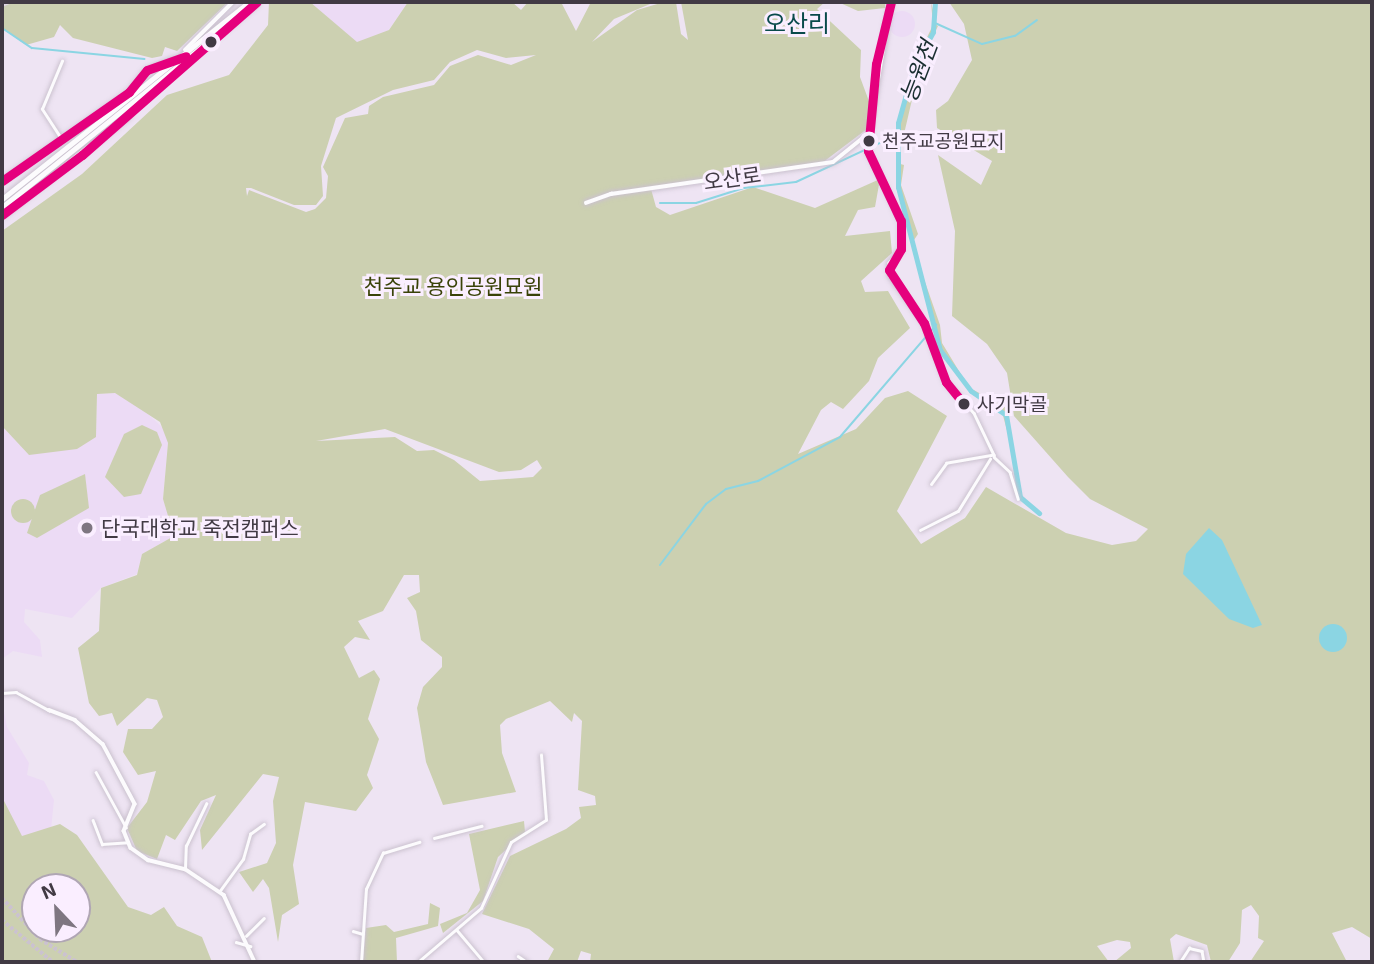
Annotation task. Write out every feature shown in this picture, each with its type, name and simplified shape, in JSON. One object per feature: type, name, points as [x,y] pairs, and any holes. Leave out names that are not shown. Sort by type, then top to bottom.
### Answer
[{"type":"highway","points":[[2,199],[194,52],[249,2]]},
{"type":"highway","points":[[2,215],[257,2]]},
{"type":"highway","points":[[173,60],[194,52]]},
{"type":"highway","points":[[2,207],[170,76]]},
{"type":"street","points":[[2,181],[60,137],[130,92],[147,70],[173,60],[233,2]]},
{"type":"street","points":[[891,2],[868,149],[901,221],[901,249],[889,263],[890,276],[927,331],[946,382],[974,413],[992,458],[1010,472],[1018,499]]},
{"type":"street","points":[[60,137],[42,108],[62,61]]},
{"type":"street","name":"오산로","points":[[586,203],[611,194],[825,166],[869,133]]},
{"type":"street","points":[[932,484],[947,463],[992,458]]},
{"type":"street","points":[[920,530],[958,511],[992,458]]},
{"type":"street","points":[[2,693],[16,692],[77,721],[103,744],[135,804],[126,827]]},
{"type":"street","points":[[418,962],[481,908],[511,842],[546,820],[541,755]]},
{"type":"street","points":[[96,772],[126,827],[128,842],[141,857],[185,869],[219,892],[246,936],[255,962]]},
{"type":"street","points":[[185,869],[186,846],[206,804]]},
{"type":"street","points":[[93,820],[100,844],[128,842]]},
{"type":"street","points":[[219,892],[243,859],[250,834],[264,824]]},
{"type":"street","points":[[434,838],[481,826]]},
{"type":"street","points":[[361,962],[366,889],[383,853],[419,842]]},
{"type":"street","points":[[246,936],[264,918]]},
{"type":"street","points":[[457,929],[484,962]]},
{"type":"street","points":[[353,931],[363,934]]},
{"type":"street","points":[[236,942],[250,946]]},
{"type":"street","points":[[1180,962],[1189,948],[1202,951],[1204,962]]},
{"type":"street","points":[[518,956],[527,962]]},
{"type":"shaded area","points":[[310,2],[408,2],[388,31],[357,43]]},
{"type":"shaded area","points":[[902,11],[911,15],[915,24],[911,33],[902,37],[893,33],[889,24],[893,15]]},
{"type":"shaded area","name":"단국대학교 죽전캠퍼스","points":[[115,393],[134,401],[164,429],[168,443],[163,499],[174,536],[142,554],[137,574],[101,588],[72,618],[25,609],[24,622],[40,640],[42,657],[13,651],[2,659],[2,426],[29,455],[96,436],[97,394]]},
{"type":"shaded area","points":[[2,701],[7,727],[29,763],[27,775],[44,781],[54,800],[51,830],[22,839],[2,809]]},
{"type":"green space","points":[[14,2],[228,2],[177,51],[165,47],[162,56],[152,58],[73,38],[60,25],[54,37],[26,45],[2,28],[2,7]]},
{"type":"green space","name":"천주교 용인공원묘원","points":[[269,2],[310,2],[357,42],[389,30],[408,2],[512,2],[521,10],[528,2],[561,2],[576,31],[591,2],[655,2],[614,19],[592,42],[637,10],[664,2],[676,2],[681,34],[688,40],[681,2],[825,2],[817,9],[861,50],[860,77],[870,104],[867,129],[818,166],[651,189],[656,207],[670,215],[753,187],[815,208],[880,179],[875,207],[858,210],[845,236],[890,231],[892,253],[861,281],[865,292],[888,291],[910,328],[878,358],[869,381],[843,409],[831,402],[821,410],[798,454],[856,429],[885,398],[908,391],[947,416],[897,511],[921,544],[965,518],[986,487],[1066,533],[1112,545],[1136,541],[1148,529],[1090,499],[1068,477],[1014,416],[1007,373],[987,344],[952,316],[955,231],[938,155],[981,185],[992,161],[937,128],[936,110],[948,101],[972,60],[964,24],[949,2],[1372,2],[1372,939],[1352,927],[1332,933],[1347,962],[1250,962],[1264,941],[1258,938],[1259,916],[1251,905],[1242,910],[1240,943],[1228,962],[1211,962],[1207,945],[1176,934],[1170,939],[1174,962],[1114,962],[1131,948],[1130,942],[1117,940],[1097,946],[1109,962],[590,962],[591,954],[581,951],[577,962],[547,962],[554,949],[529,929],[482,914],[510,856],[566,829],[581,818],[579,807],[596,805],[595,796],[578,790],[582,721],[574,713],[572,722],[550,701],[506,719],[500,725],[502,753],[516,792],[443,805],[426,762],[417,708],[423,687],[442,667],[442,657],[421,640],[416,611],[407,598],[420,592],[419,575],[404,575],[383,611],[358,621],[370,640],[355,637],[344,647],[359,678],[374,670],[380,679],[368,719],[379,739],[367,775],[373,788],[356,811],[305,802],[293,865],[299,904],[282,915],[278,942],[269,888],[263,879],[253,892],[239,872],[267,863],[276,843],[273,801],[279,777],[263,774],[202,850],[200,830],[216,795],[201,801],[175,840],[166,835],[157,859],[137,851],[127,828],[147,802],[156,771],[138,775],[123,752],[128,729],[152,729],[163,717],[157,700],[147,698],[117,726],[112,713],[99,716],[89,703],[78,648],[99,631],[101,588],[137,575],[142,554],[174,536],[163,499],[168,443],[160,422],[115,393],[97,394],[96,437],[77,449],[29,455],[2,426],[2,231],[82,174],[167,95],[229,75],[268,25]],"holes":[[[477,50],[506,58],[536,55],[511,65],[478,55],[450,66],[434,85],[383,97],[369,106],[368,114],[345,118],[323,167],[328,176],[326,198],[315,209],[306,212],[249,190],[247,196],[246,188],[251,188],[294,205],[316,205],[323,196],[321,166],[336,118],[393,90],[434,80],[450,62]],[[385,429],[499,472],[521,470],[537,460],[542,468],[533,477],[480,481],[454,460],[434,450],[417,451],[395,437],[316,441]]]},
{"type":"green space","points":[[838,2],[885,2],[885,8],[858,11]]},
{"type":"green space","points":[[931,2],[935,18],[932,32],[921,53],[928,44],[935,24],[938,26],[921,61],[904,134],[895,134],[913,66],[933,25]]},
{"type":"green space","points":[[897,163],[904,165],[901,185],[918,234],[912,243],[896,186]]},
{"type":"green space","points":[[917,259],[940,325],[942,343],[968,386],[938,348]]},
{"type":"green space","points":[[970,388],[1005,407],[1015,460],[1002,412]]},
{"type":"green space","points":[[142,425],[157,432],[162,445],[141,494],[124,497],[105,477],[124,434]]},
{"type":"green space","points":[[85,474],[89,508],[37,538],[27,533],[40,495]]},
{"type":"green space","points":[[23,499],[34,506],[35,511],[28,522],[23,523],[12,516],[11,511],[18,500]]},
{"type":"green space","points":[[2,797],[22,836],[60,824],[77,835],[128,907],[151,915],[164,907],[177,926],[202,937],[212,962],[2,962]]},
{"type":"green space","points":[[524,821],[525,832],[498,857],[483,901],[443,933],[440,924],[467,913],[480,890],[469,834]]},
{"type":"green space","points":[[430,903],[440,908],[438,926],[396,938],[397,962],[363,962],[366,928],[386,925],[394,932],[428,924]]},
{"type":"water","points":[[1209,528],[1222,540],[1262,625],[1253,628],[1229,619],[1183,574],[1186,554]]},
{"type":"water","points":[[1333,624],[1343,628],[1347,638],[1343,648],[1333,652],[1323,648],[1319,638],[1323,628]]},
{"type":"waterway","name":"능원천","points":[[935,2],[933,32],[914,66],[898,123],[898,187],[940,350],[971,391],[1006,415],[1020,497],[1039,513]]},
{"type":"waterway","points":[[935,23],[982,44],[1015,36],[1037,20]]},
{"type":"waterway","points":[[2,28],[32,48],[144,59]]},
{"type":"waterway","points":[[660,203],[696,203],[744,188],[796,182],[899,134]]},
{"type":"waterway","points":[[660,565],[706,504],[726,489],[758,481],[840,437],[936,325]]},
{"type":"tunnel","points":[[2,898],[40,939],[77,962]]},
{"type":"tunnel","points":[[2,920],[53,962]]},
{"type":"transit line","points":[[2,215],[82,155],[257,2]]},
{"type":"transit line","points":[[891,2],[876,64],[868,151],[901,221],[901,249],[889,270],[924,323],[946,382],[964,404]]},
{"type":"transit line","points":[[2,181],[129,92],[147,70],[186,56]]},
{"type":"place","name":"천주교공원묘지","points":[[869,141]]},
{"type":"place","name":"사기막골","points":[[964,404]]},
{"type":"place","name":"단국대학교 죽전캠퍼스","points":[[87,528]]},
{"type":"district","name":"오산리","points":[[797,23]]}]
